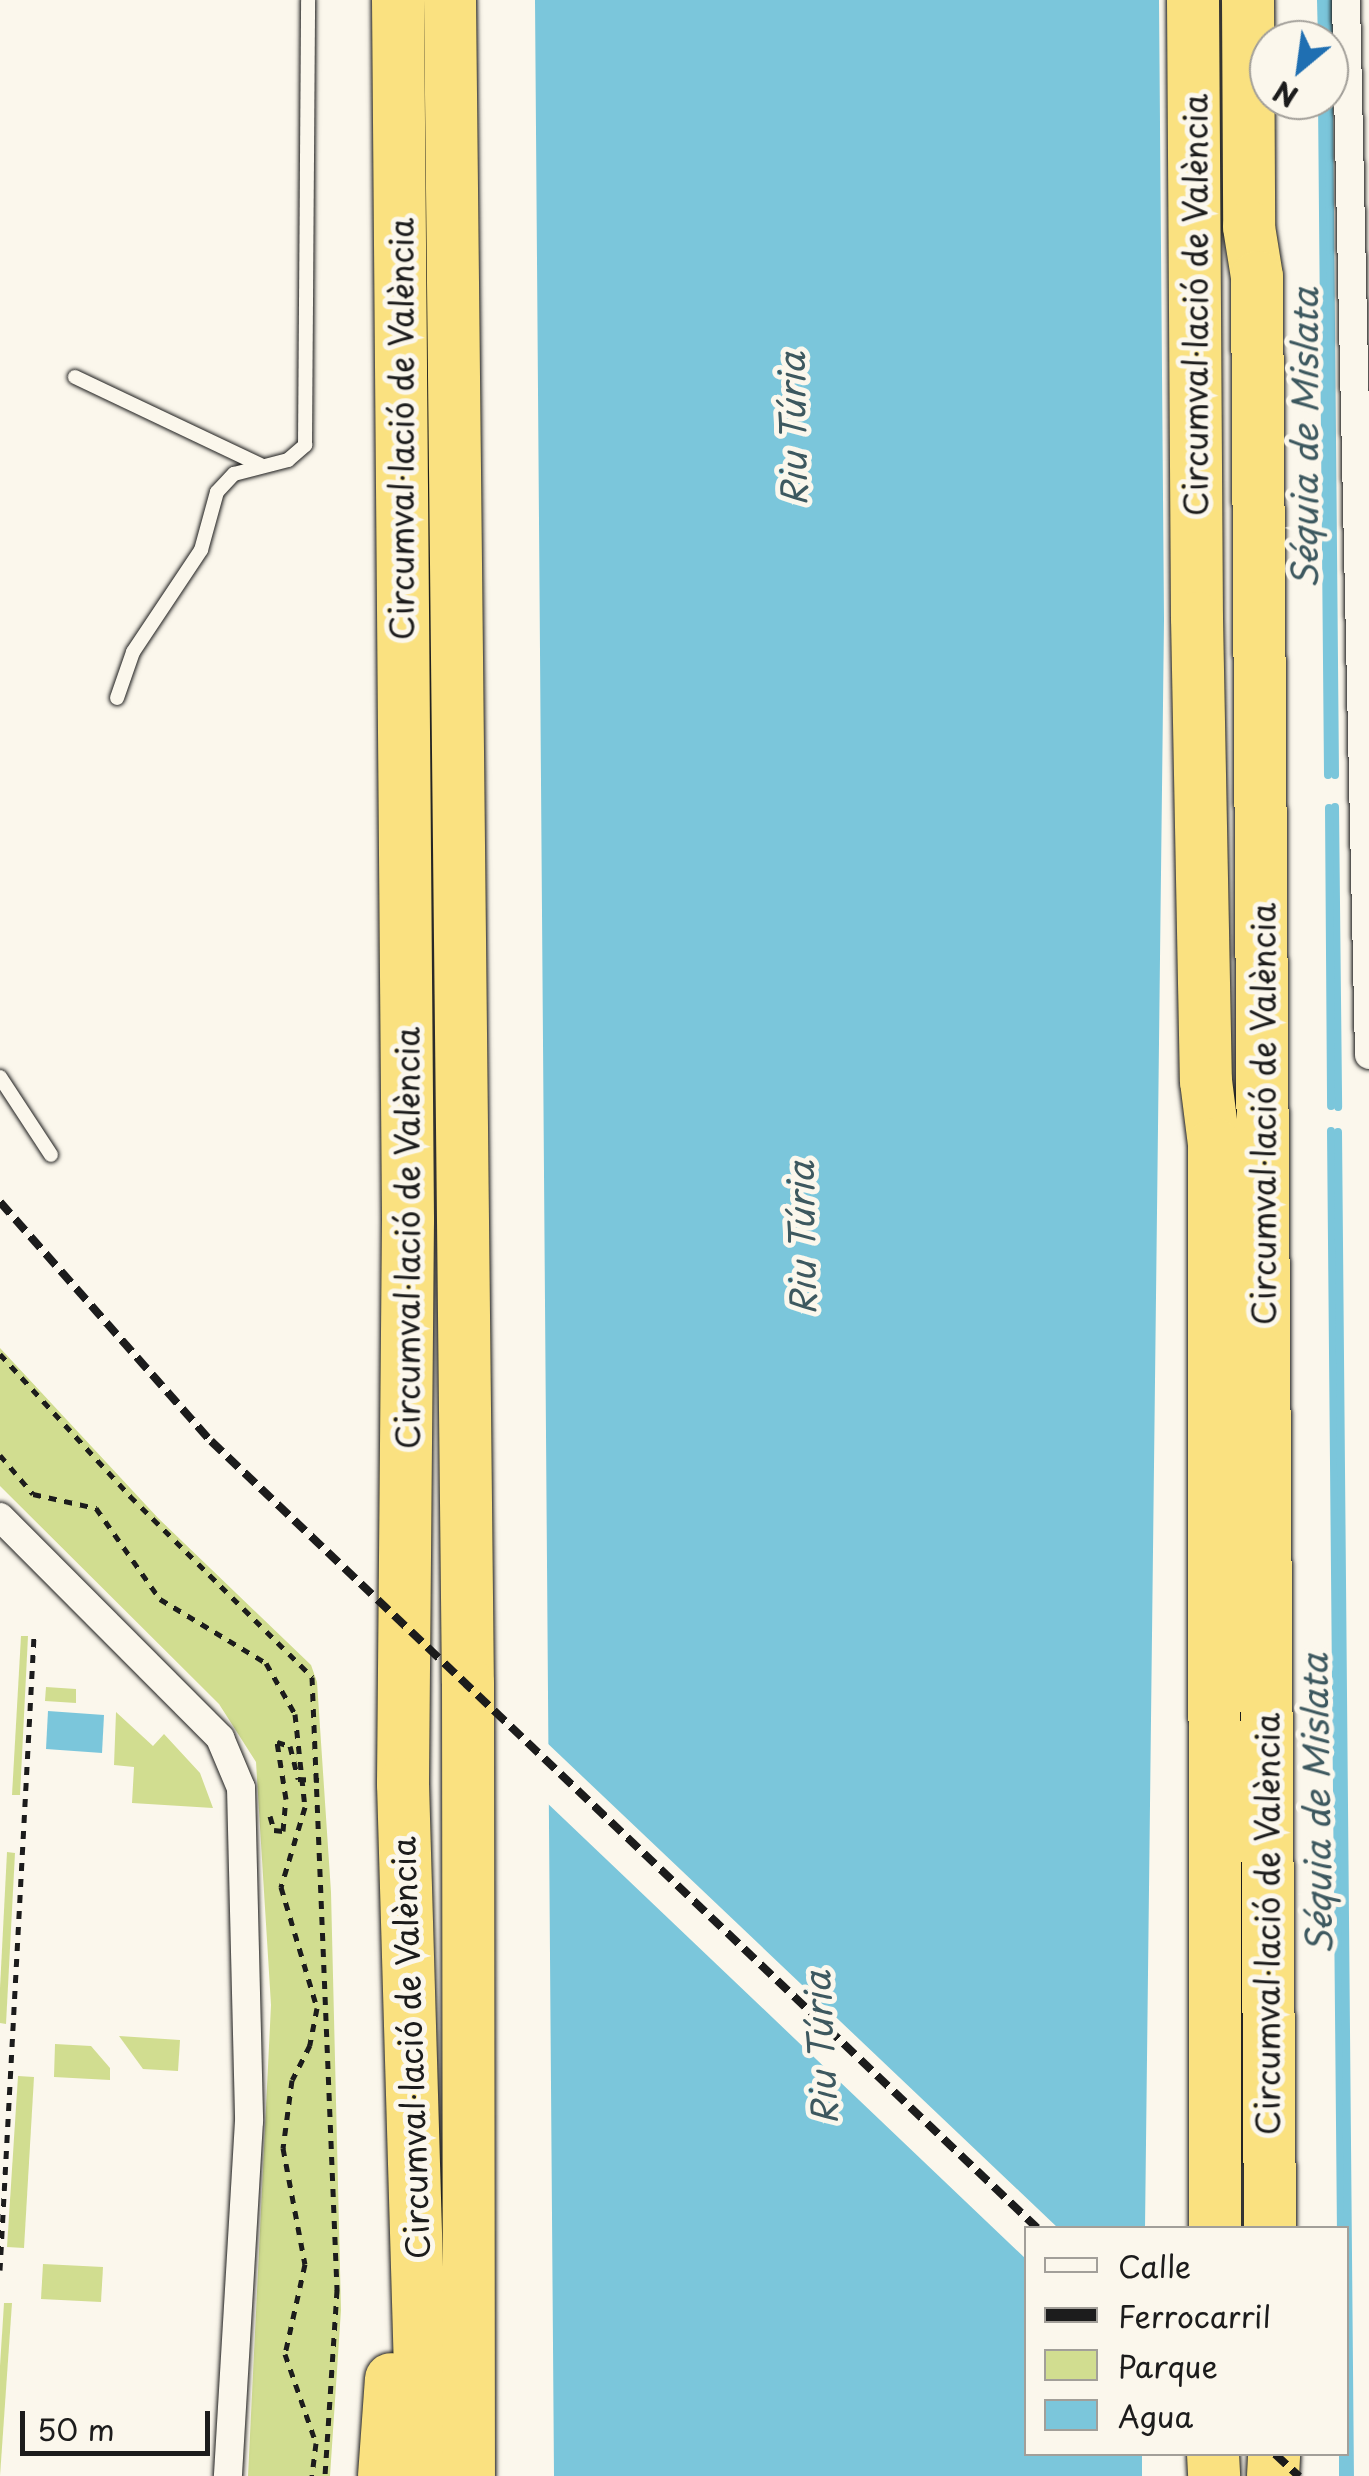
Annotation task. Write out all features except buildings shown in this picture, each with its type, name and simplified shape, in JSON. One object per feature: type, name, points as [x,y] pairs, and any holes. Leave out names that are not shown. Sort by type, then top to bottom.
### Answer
[{"type":"highway","name":"Circumval·lació de València","points":[[398,0],[408,1201],[405,1950],[413,2000],[423,2476]]},
{"type":"highway","name":"Circumval·lació de València","points":[[450,0],[468,1644],[469,2476]]},
{"type":"highway","name":"Circumval·lació de València","points":[[1193,0],[1196,618],[1206,1080],[1214,1144],[1215,2226]]},
{"type":"highway","name":"Circumval·lació de València","points":[[1248,0],[1250,227],[1257,317],[1270,2226]]},
{"type":"highway","points":[[1214,1144],[1226,1077],[1250,227]]},
{"type":"highway","points":[[384,2476],[394,2342],[393,2000],[405,1950]]},
{"type":"street","points":[[1346,0],[1369,1055]]},
{"type":"street","points":[[0,1516],[220,1738],[241,1788],[249,2121],[228,2476]]},
{"type":"lane","points":[[117,698],[133,652],[201,550],[217,492],[234,474],[288,460],[305,445],[308,0]]},
{"type":"lane","points":[[74,377],[260,466]]},
{"type":"lane","points":[[0,1077],[52,1154]]},
{"type":"path","points":[[0,2270],[34,1637]]},
{"type":"path","points":[[267,1796],[272,1825],[283,1832],[286,1799],[274,1748],[280,1741],[294,1755],[298,1779],[319,1780]]},
{"type":"green space","points":[[0,1348],[158,1518],[311,1665],[317,1682],[331,1892],[341,2310],[330,2476],[248,2476],[271,2005],[256,1762],[219,1704],[0,1486]]},
{"type":"green space","points":[[21,1636],[28,1636],[20,1795],[12,1795]]},
{"type":"green space","points":[[46,1687],[76,1689],[76,1703],[45,1701]]},
{"type":"green space","points":[[116,1712],[153,1746],[164,1734],[200,1773],[213,1808],[132,1803],[134,1767],[114,1765]]},
{"type":"green space","points":[[7,1852],[15,1853],[6,2024],[0,2023],[0,1988]]},
{"type":"green space","points":[[119,2036],[180,2040],[178,2071],[143,2069]]},
{"type":"green space","points":[[55,2044],[91,2046],[110,2068],[110,2080],[54,2077]]},
{"type":"green space","points":[[18,2076],[34,2077],[24,2248],[7,2247]]},
{"type":"green space","points":[[43,2264],[103,2267],[101,2302],[41,2299]]},
{"type":"green space","points":[[4,2303],[12,2303],[0,2476],[0,2366]]},
{"type":"water","name":"Riu Túria","points":[[535,0],[1159,0],[1164,620],[1145,2226],[1024,2226],[1024,2456],[1142,2456],[1142,2476],[554,2476]]},
{"type":"water","points":[[48,1711],[104,1715],[102,1753],[46,1749]]},
{"type":"pier","points":[[544,1740],[1056,2226],[1024,2226],[1024,2257],[544,1800]]},
{"type":"waterway","points":[[1321,0],[1322,20]]},
{"type":"waterway","name":"Séquia de Mislata","points":[[1328,0],[1328,20]]},
{"type":"waterway","points":[[1322,120],[1328,775]]},
{"type":"waterway","name":"Séquia de Mislata","points":[[1329,120],[1335,775]]},
{"type":"waterway","name":"Séquia de Mislata","points":[[1335,807],[1338,1107]]},
{"type":"waterway","points":[[1329,808],[1331,1106]]},
{"type":"waterway","points":[[1331,1131],[1341,2226]]},
{"type":"waterway","name":"Séquia de Mislata","points":[[1338,1132],[1348,2226]]},
{"type":"waterway","name":"Séquia de Mislata","points":[[1349,2364],[1350,2476]]},
{"type":"waterway","points":[[1343,2456],[1343,2476]]},
{"type":"railway","points":[[0,1202],[211,1441],[1035,2226]]},
{"type":"railway","points":[[1277,2456],[1299,2476]]}]
